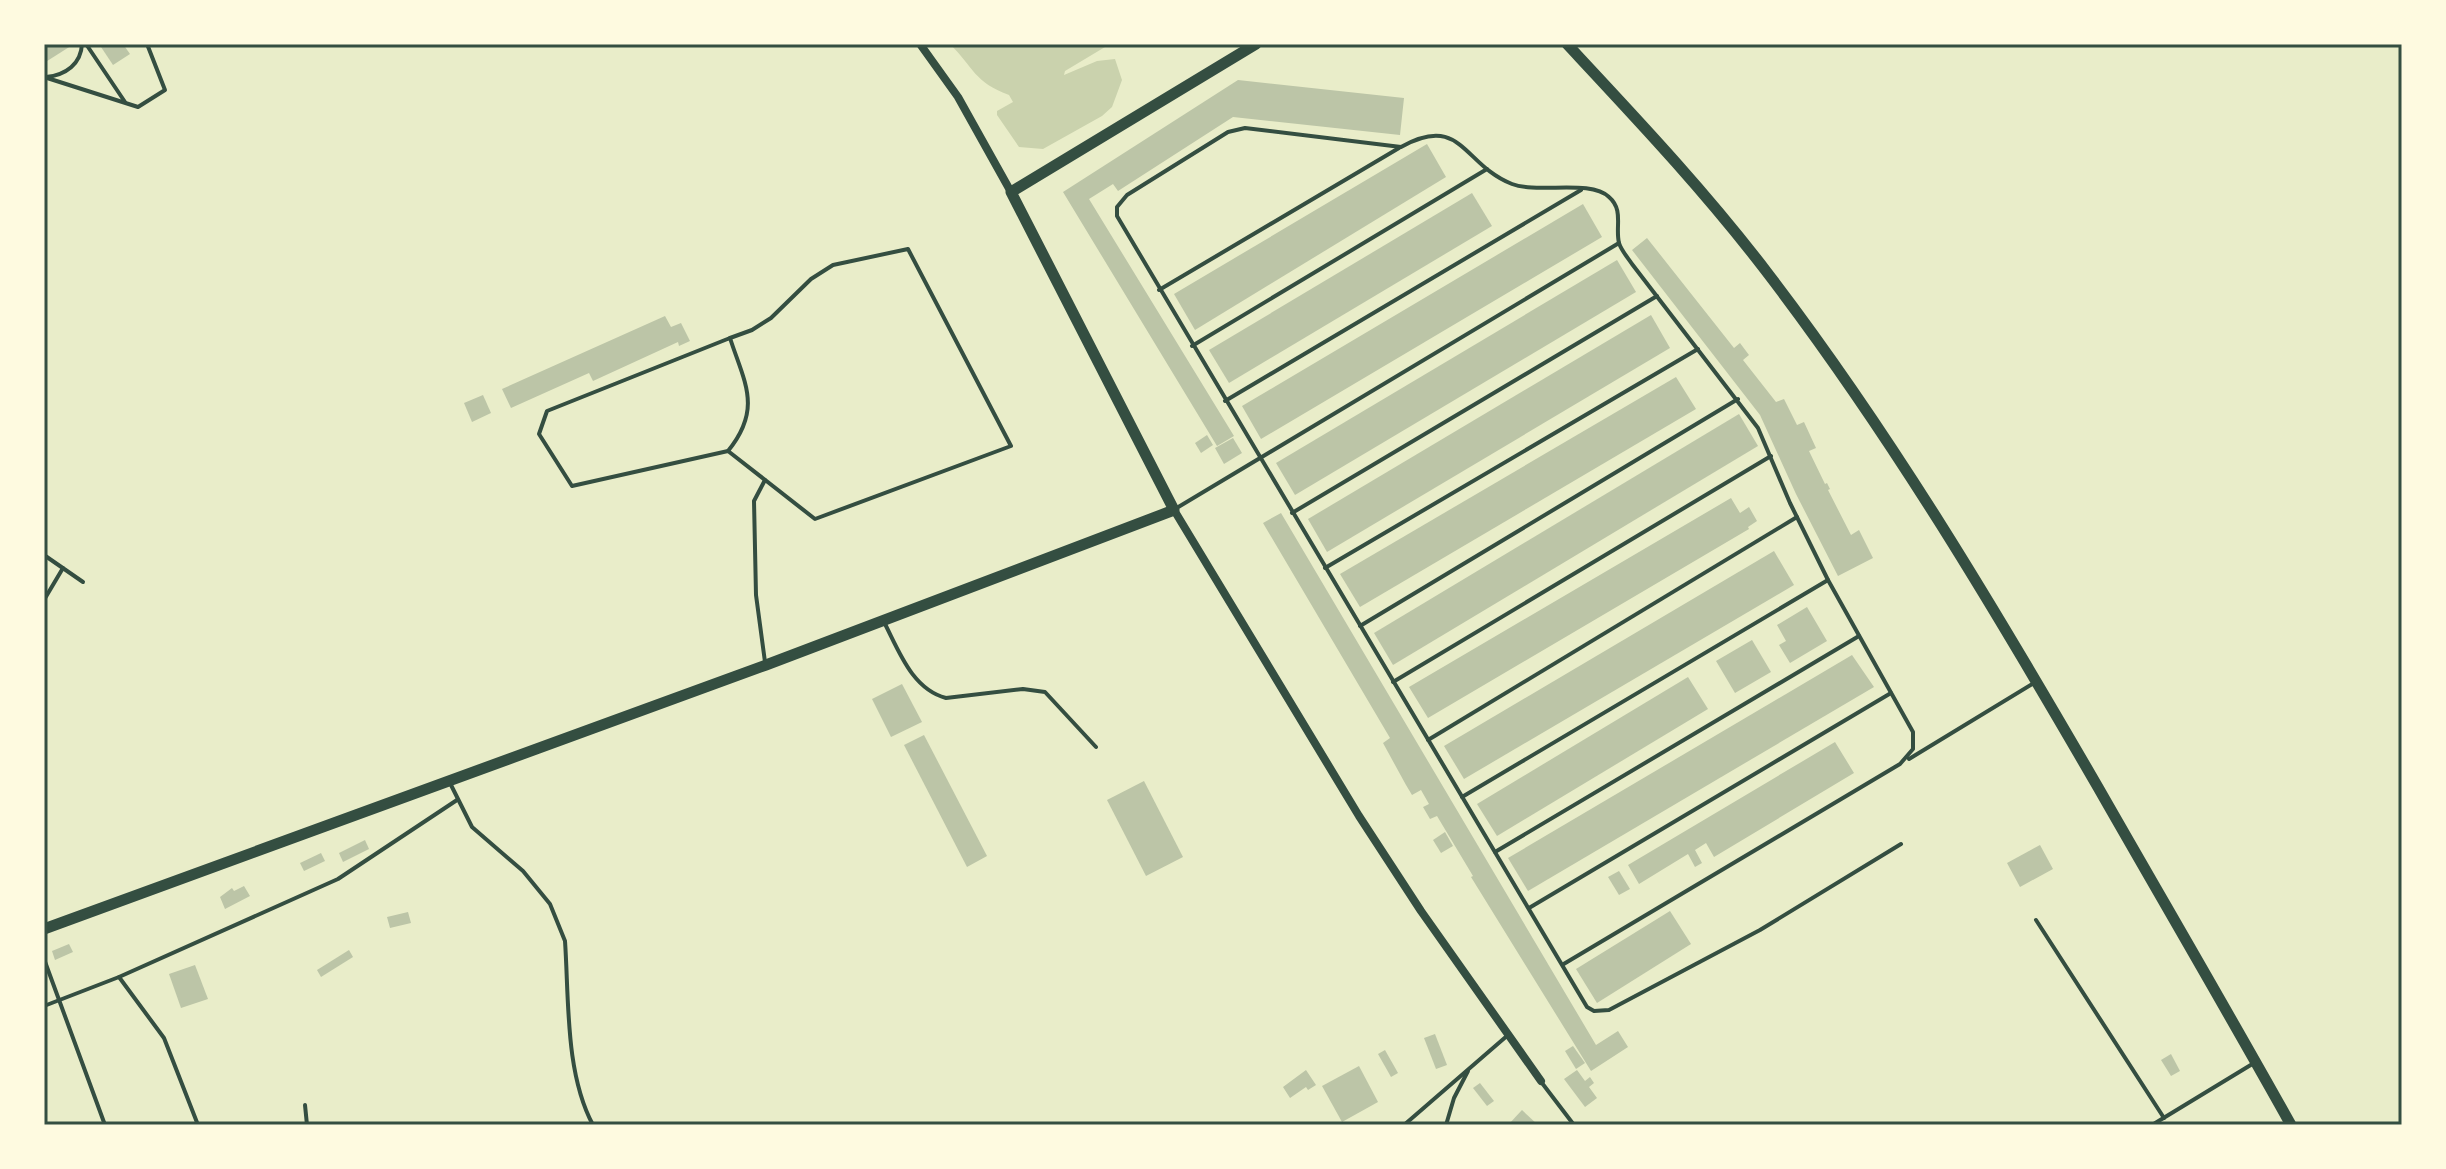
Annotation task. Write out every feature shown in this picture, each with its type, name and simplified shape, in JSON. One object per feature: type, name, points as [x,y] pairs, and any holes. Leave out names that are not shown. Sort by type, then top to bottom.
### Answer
[{"type":"street","points":[[920,44],[958,97],[1011,192],[1174,510],[1359,816],[1541,1081]]},
{"type":"street","points":[[1011,192],[1256,44]]},
{"type":"street","points":[[1567,44],[1684,170],[1729,224],[1818,340],[1930,507],[2037,681],[2291,1125]]},
{"type":"street","points":[[44,929],[766,665],[1174,510]]},
{"type":"lane","points":[[44,77],[63,73],[72,67],[79,59],[84,44]]},
{"type":"lane","points":[[84,44],[125,102]]},
{"type":"lane","points":[[44,77],[138,107],[165,90],[147,44]]},
{"type":"lane","points":[[1401,147],[1245,128],[1228,132],[1127,195],[1117,207],[1117,216],[1587,1007],[1594,1011],[1609,1010],[1760,930],[1901,844]]},
{"type":"lane","points":[[1159,290],[1419,137],[1438,134],[1449,137],[1487,169],[1513,184],[1527,188],[1600,191],[1614,203],[1620,226],[1619,243],[1758,428],[1828,580],[1913,732],[1913,749],[1900,764]]},
{"type":"lane","points":[[1192,346],[1487,169]]},
{"type":"lane","points":[[1225,401],[1582,189]]},
{"type":"lane","points":[[1174,510],[1619,243]]},
{"type":"lane","points":[[728,451],[815,519],[1011,446],[908,249],[833,265],[811,279],[771,318],[752,330],[730,338],[547,411],[539,434],[572,486],[728,451],[737,440],[749,404],[747,381],[730,338]]},
{"type":"lane","points":[[1292,513],[1657,296]]},
{"type":"lane","points":[[1325,568],[1698,349]]},
{"type":"lane","points":[[1360,626],[1738,399]]},
{"type":"lane","points":[[1393,682],[1771,456]]},
{"type":"lane","points":[[765,480],[754,501],[756,595],[766,665]]},
{"type":"lane","points":[[1428,740],[1797,517]]},
{"type":"lane","points":[[44,555],[83,582]]},
{"type":"lane","points":[[44,600],[63,568]]},
{"type":"lane","points":[[1462,797],[1828,580]]},
{"type":"lane","points":[[883,620],[915,677],[935,695],[946,698],[1023,689],[1045,692],[1096,747]]},
{"type":"lane","points":[[1495,852],[1859,636]]},
{"type":"lane","points":[[1562,965],[2037,681]]},
{"type":"lane","points":[[1528,908],[1891,693]]},
{"type":"lane","points":[[448,781],[472,827],[535,883],[559,923],[565,941],[575,1070],[580,1096],[593,1125]]},
{"type":"lane","points":[[44,1006],[119,977],[338,879],[457,800]]},
{"type":"lane","points":[[2036,920],[2164,1118]]},
{"type":"lane","points":[[44,959],[105,1125]]},
{"type":"lane","points":[[119,977],[164,1038],[198,1125]]},
{"type":"lane","points":[[1404,1125],[1508,1035]]},
{"type":"lane","points":[[2152,1125],[2256,1062]]},
{"type":"lane","points":[[1446,1125],[1454,1098],[1472,1066]]},
{"type":"lane","points":[[1541,1081],[1574,1125]]},
{"type":"lane","points":[[305,1105],[307,1125]]},
{"type":"green space","points":[[950,44],[1110,44],[1065,71],[1064,75],[1097,61],[1115,59],[1122,80],[1112,107],[1102,116],[1043,149],[1019,147],[997,115],[997,111],[1013,102],[1009,95],[981,79]]},
{"type":"building","points":[[44,44],[74,44],[44,63]]},
{"type":"building","points":[[99,44],[123,44],[130,54],[113,65]]},
{"type":"building","points":[[1238,80],[1404,98],[1400,135],[1233,117],[1118,191],[1113,184],[1089,199],[1234,436],[1217,446],[1063,192]]},
{"type":"building","points":[[1427,144],[1446,177],[1195,330],[1174,294]]},
{"type":"building","points":[[1472,193],[1492,226],[1229,383],[1209,350]]},
{"type":"building","points":[[1583,204],[1602,237],[1261,439],[1242,406]]},
{"type":"building","points":[[1647,238],[1734,348],[1740,343],[1749,355],[1743,360],[1776,402],[1784,399],[1797,425],[1804,422],[1816,448],[1809,451],[1828,490],[1851,535],[1859,530],[1873,558],[1838,576],[1760,415],[1632,250]]},
{"type":"building","points":[[1617,260],[1636,292],[1295,495],[1276,463]]},
{"type":"building","points":[[1651,315],[1670,348],[1327,552],[1308,519]]},
{"type":"building","points":[[665,316],[671,327],[681,323],[690,341],[679,346],[678,342],[593,381],[589,373],[511,408],[502,389]]},
{"type":"building","points":[[1676,377],[1696,409],[1360,607],[1340,574]]},
{"type":"building","points":[[483,395],[491,413],[472,422],[464,403]]},
{"type":"building","points":[[1739,414],[1758,446],[1393,665],[1374,633]]},
{"type":"building","points":[[1207,435],[1213,445],[1201,453],[1195,443]]},
{"type":"building","points":[[1233,438],[1242,453],[1224,464],[1215,448]]},
{"type":"building","points":[[1731,498],[1740,513],[1749,507],[1757,521],[1749,529],[1428,718],[1409,687]]},
{"type":"building","points":[[1281,513],[1596,1045],[1618,1031],[1628,1047],[1591,1071],[1471,877],[1437,816],[1430,819],[1423,807],[1429,804],[1421,790],[1412,795],[1406,785],[1383,743],[1390,738],[1263,523]]},
{"type":"building","points":[[1774,551],[1794,585],[1464,779],[1444,746]]},
{"type":"building","points":[[1807,607],[1827,641],[1790,663],[1779,645],[1786,641],[1777,625]]},
{"type":"building","points":[[1752,640],[1771,672],[1735,693],[1716,661]]},
{"type":"building","points":[[1852,655],[1874,687],[1528,891],[1508,858]]},
{"type":"building","points":[[1688,677],[1708,709],[1497,836],[1477,804]]},
{"type":"building","points":[[902,684],[922,722],[891,737],[872,699]]},
{"type":"building","points":[[924,735],[987,856],[967,867],[904,745]]},
{"type":"building","points":[[1835,742],[1854,773],[1714,857],[1706,843],[1695,850],[1702,863],[1695,867],[1688,854],[1639,884],[1628,865]]},
{"type":"building","points":[[1144,781],[1183,857],[1146,876],[1107,800]]},
{"type":"building","points":[[1445,832],[1453,846],[1441,853],[1433,840]]},
{"type":"building","points":[[365,840],[369,849],[343,862],[339,853]]},
{"type":"building","points":[[2040,845],[2053,869],[2020,887],[2007,863]]},
{"type":"building","points":[[321,853],[325,861],[304,871],[300,863]]},
{"type":"building","points":[[1619,871],[1630,889],[1619,895],[1608,877]]},
{"type":"building","points":[[244,886],[250,896],[225,909],[220,897],[232,888],[234,891]]},
{"type":"building","points":[[1670,911],[1691,944],[1597,1003],[1576,969]]},
{"type":"building","points":[[408,912],[411,923],[390,928],[387,917]]},
{"type":"building","points":[[69,944],[73,952],[55,960],[52,951]]},
{"type":"building","points":[[349,950],[353,957],[321,977],[317,970]]},
{"type":"building","points":[[195,965],[208,999],[181,1008],[169,974]]},
{"type":"building","points":[[1435,1034],[1447,1065],[1436,1069],[1424,1038]]},
{"type":"building","points":[[1573,1046],[1585,1063],[1576,1069],[1565,1051]]},
{"type":"building","points":[[1385,1050],[1398,1073],[1391,1077],[1378,1054]]},
{"type":"building","points":[[2171,1054],[2180,1071],[2171,1076],[2161,1060]]},
{"type":"building","points":[[1359,1066],[1378,1102],[1342,1122],[1322,1086]]},
{"type":"building","points":[[1306,1070],[1316,1085],[1308,1090],[1306,1087],[1290,1098],[1283,1087]]},
{"type":"building","points":[[1577,1070],[1585,1081],[1590,1077],[1594,1083],[1589,1087],[1597,1098],[1585,1107],[1564,1079]]},
{"type":"building","points":[[1480,1083],[1494,1101],[1487,1106],[1473,1088]]},
{"type":"building","points":[[1522,1110],[1538,1125],[1508,1125]]}]
